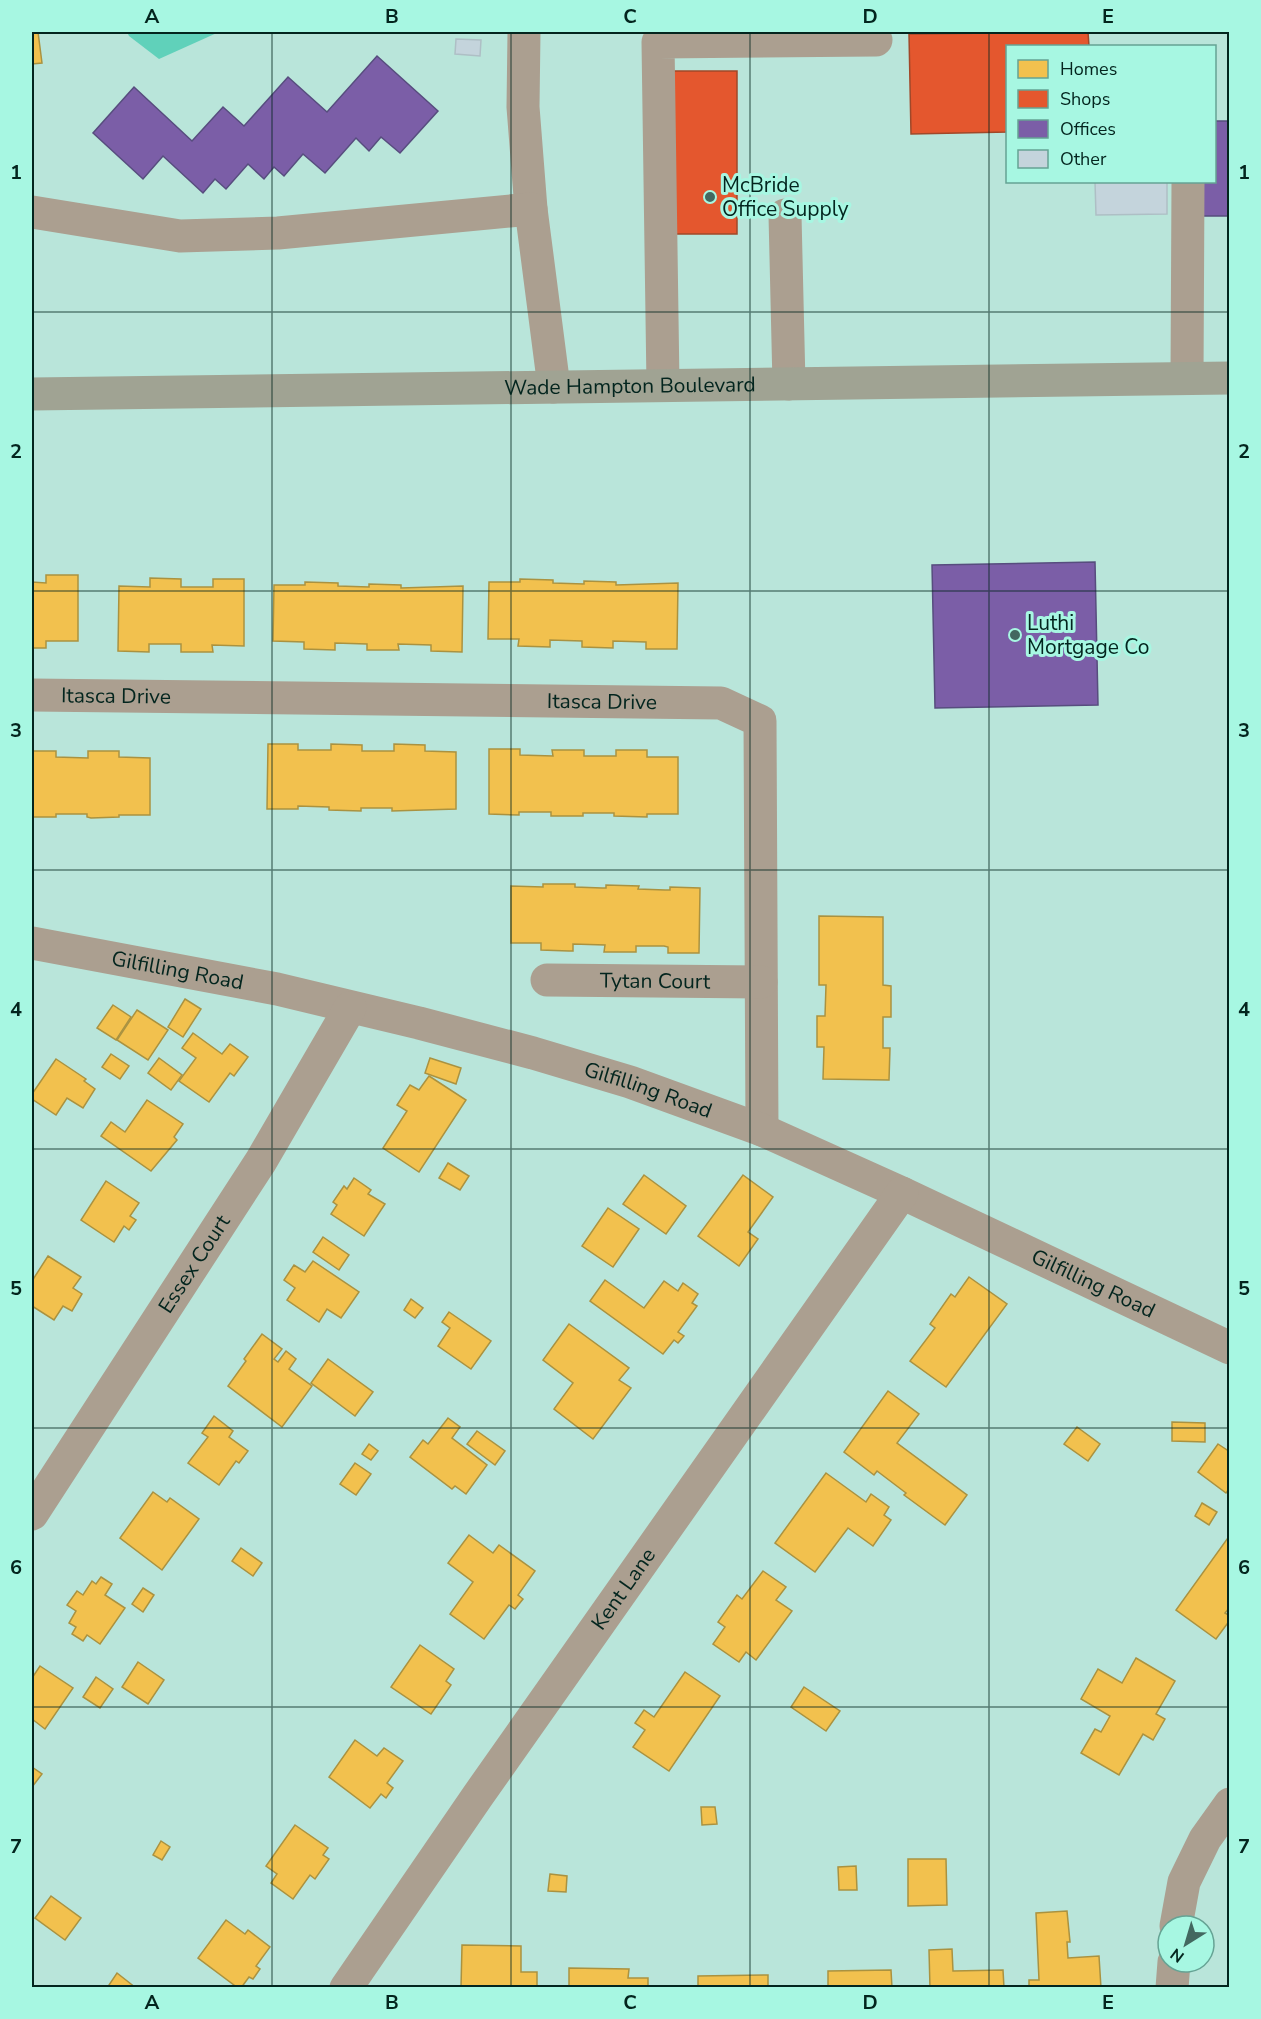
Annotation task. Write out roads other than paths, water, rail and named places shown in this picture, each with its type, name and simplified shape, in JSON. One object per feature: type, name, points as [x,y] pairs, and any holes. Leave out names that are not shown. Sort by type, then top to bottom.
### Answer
[{"type":"main road","name":"Wade Hampton Boulevard","points":[[32,394],[1230,378]]},
{"type":"street","points":[[524,32],[523,107],[531,209],[554,387]]},
{"type":"street","points":[[663,385],[658,42],[876,40]]},
{"type":"street","points":[[1187,378],[1188,183]]},
{"type":"street","points":[[32,212],[180,236],[278,233],[531,209]]},
{"type":"street","points":[[785,216],[789,384]]},
{"type":"street","name":"Itasca Drive","points":[[32,694],[721,703],[760,721],[762,1130]]},
{"type":"street","name":"Gilfilling Road","points":[[32,943],[277,989],[533,1053],[630,1083],[762,1130],[902,1193],[1230,1348]]},
{"type":"street","name":"Tytan Court","points":[[547,980],[761,982]]},
{"type":"street","name":"Essex Court","points":[[32,1514],[261,1161],[350,1008]]},
{"type":"street","name":"Kent Lane","points":[[346,1988],[477,1797],[902,1193]]},
{"type":"street","points":[[1178,1914],[1184,1882],[1205,1839],[1230,1804]]},
{"type":"place","name":"McBride Office Supply","points":[[710,197]]},
{"type":"place","name":"Luthi Mortgage Co","points":[[1015,635]]}]
